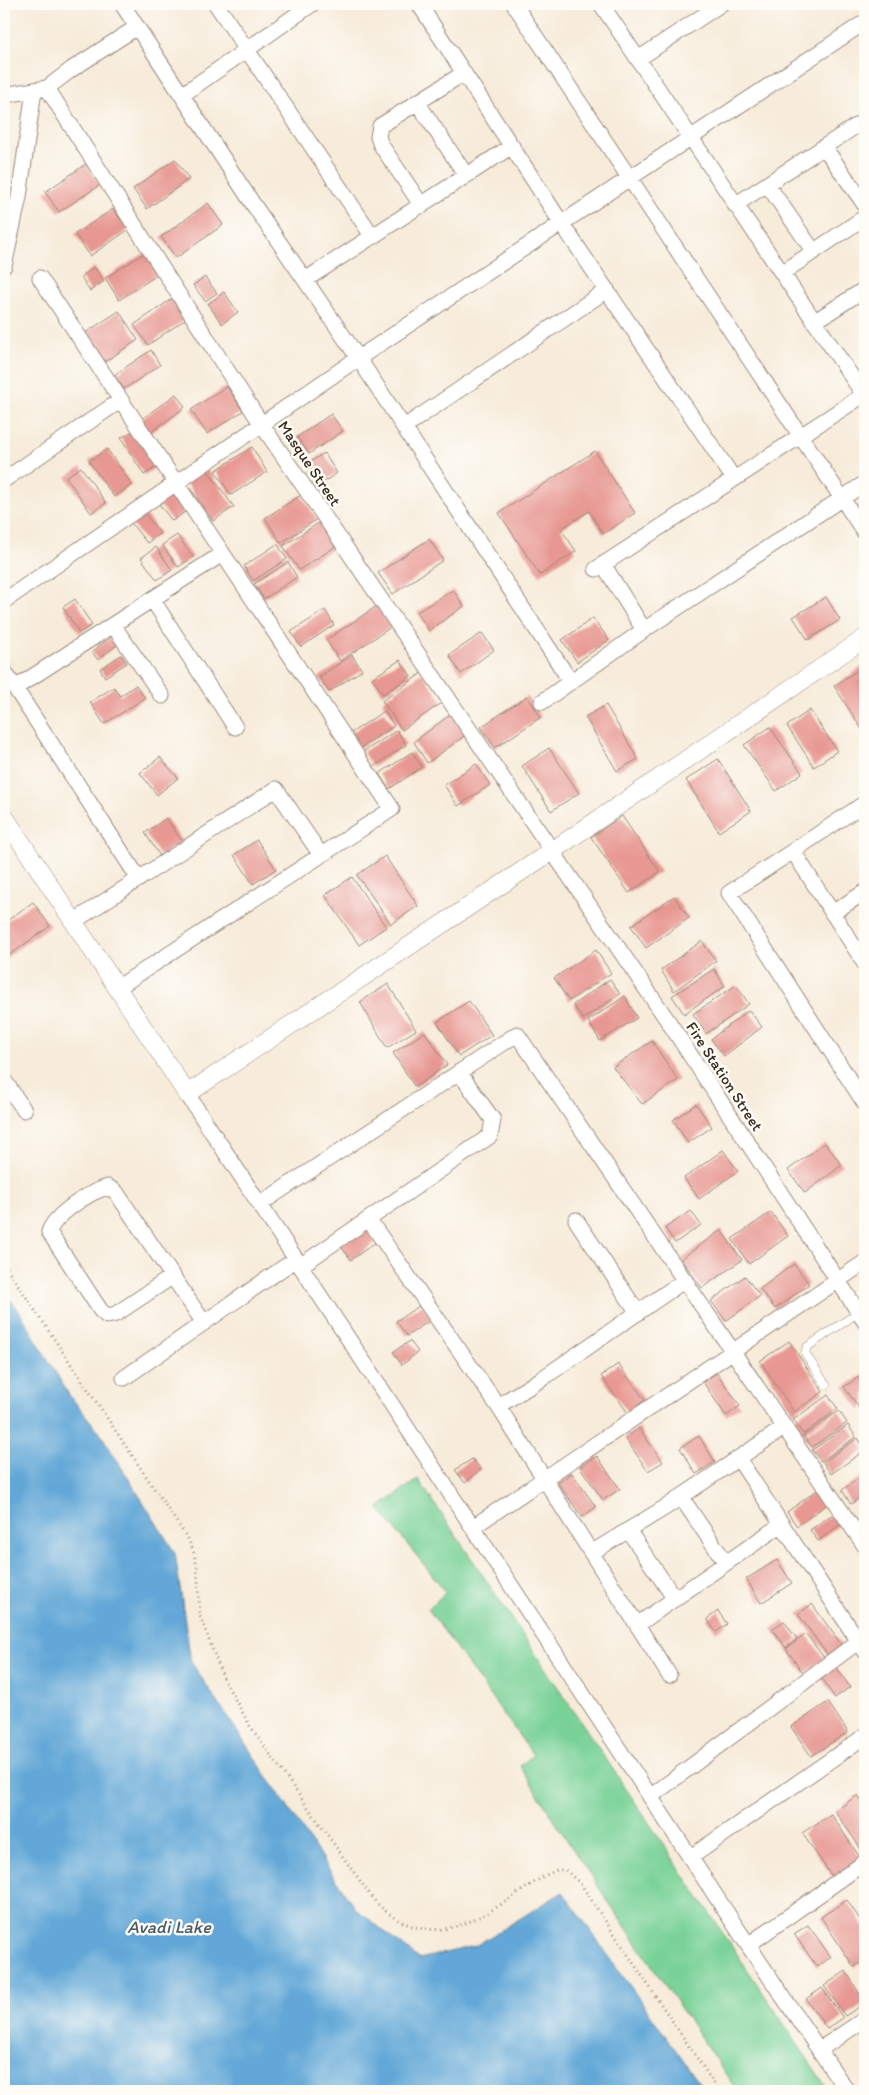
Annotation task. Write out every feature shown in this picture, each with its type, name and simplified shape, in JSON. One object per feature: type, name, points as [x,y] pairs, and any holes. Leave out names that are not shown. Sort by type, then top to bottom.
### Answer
[{"type":"street","points":[[122,4],[359,358],[571,682]]},
{"type":"street","points":[[216,4],[373,237]]},
{"type":"street","points":[[182,95],[247,50],[292,10],[312,4]]},
{"type":"street","points":[[419,4],[562,224],[734,479]]},
{"type":"street","points":[[514,4],[865,533]]},
{"type":"street","points":[[601,4],[864,394],[599,566],[644,630]]},
{"type":"street","points":[[638,59],[721,4]]},
{"type":"street","points":[[4,601],[359,358],[865,22]]},
{"type":"street","points":[[4,95],[41,89],[137,27]]},
{"type":"street","points":[[422,206],[378,137],[380,126],[464,73]]},
{"type":"street","points":[[4,266],[41,89]]},
{"type":"street","name":"Masque Street","points":[[41,89],[262,424],[552,851]]},
{"type":"street","points":[[417,102],[466,175]]},
{"type":"street","points":[[735,205],[865,120]]},
{"type":"street","points":[[306,280],[512,146]]},
{"type":"street","points":[[824,147],[865,205]]},
{"type":"street","points":[[767,184],[814,252]]},
{"type":"street","points":[[782,273],[865,217]]},
{"type":"street","points":[[40,278],[392,809],[117,988]]},
{"type":"street","points":[[404,427],[607,290]]},
{"type":"street","points":[[814,322],[865,290]]},
{"type":"street","points":[[4,480],[121,400]]},
{"type":"street","points":[[542,702],[644,630],[865,483]]},
{"type":"street","points":[[15,688],[222,554]]},
{"type":"street","points":[[152,599],[235,727]]},
{"type":"street","points":[[113,625],[162,696]]},
{"type":"street","points":[[187,1094],[552,851],[865,638]]},
{"type":"street","points":[[4,671],[139,878]]},
{"type":"street","points":[[73,922],[276,789],[322,855]]},
{"type":"street","points":[[865,803],[729,893],[865,1104]]},
{"type":"street","points":[[4,816],[650,1797],[847,2091]]},
{"type":"street","name":"Fire Station Street","points":[[552,851],[668,1021],[862,1317]]},
{"type":"street","points":[[792,851],[865,964]]},
{"type":"street","points":[[832,912],[865,892]]},
{"type":"street","points":[[260,1204],[518,1034],[865,1546]]},
{"type":"street","points":[[124,1378],[298,1262],[369,1220],[490,1136],[493,1120],[459,1072]]},
{"type":"street","points":[[4,1080],[24,1110]]},
{"type":"street","points":[[173,1276],[116,1314],[107,1316],[101,1310],[49,1232],[52,1223],[98,1190],[108,1187],[116,1192],[173,1276],[204,1323]]},
{"type":"street","points":[[369,1220],[498,1406],[669,1675]]},
{"type":"street","points":[[576,1220],[638,1313]]},
{"type":"street","points":[[473,1527],[865,1262]]},
{"type":"street","points":[[498,1406],[543,1378],[685,1280]]},
{"type":"street","points":[[591,1553],[681,1497],[785,1427]]},
{"type":"street","points":[[650,1797],[862,1646],[738,1458]]},
{"type":"street","points":[[681,1497],[726,1563]]},
{"type":"street","points":[[637,1625],[782,1524]]},
{"type":"street","points":[[628,1530],[674,1599]]},
{"type":"street","points":[[690,1857],[865,1736]]},
{"type":"street","points":[[748,1945],[865,1862]]},
{"type":"street","points":[[819,2050],[865,2019]]},
{"type":"lane","points":[[826,1385],[805,1352],[807,1347],[862,1317]]},
{"type":"path","points":[[4,1264],[188,1539],[197,1566],[200,1616],[228,1687],[250,1726],[373,1899],[384,1911],[406,1924],[449,1928],[462,1926],[480,1917],[544,1876],[557,1870],[565,1870],[580,1883],[719,2091]]},
{"type":"green space","points":[[418,1479],[829,2091],[737,2091],[572,1848],[520,1766],[533,1755],[428,1609],[446,1592],[378,1508]]},
{"type":"water","name":"Avadi Lake","points":[[4,1292],[18,1309],[69,1395],[100,1433],[175,1553],[191,1662],[355,1908],[419,1959],[475,1946],[563,1892],[705,2091],[4,2091]]},
{"type":"building","points":[[175,159],[189,179],[147,209],[133,189]]},
{"type":"building","points":[[86,164],[100,185],[59,212],[45,192]]},
{"type":"building","points":[[208,203],[223,225],[176,258],[161,237]]},
{"type":"building","points":[[113,209],[128,230],[90,256],[75,234]]},
{"type":"building","points":[[146,252],[160,273],[119,300],[105,278]]},
{"type":"building","points":[[94,267],[104,281],[90,291],[81,277]]},
{"type":"building","points":[[205,277],[217,293],[205,301],[193,285]]},
{"type":"building","points":[[224,292],[238,312],[222,324],[208,304]]},
{"type":"building","points":[[176,296],[190,316],[148,345],[134,325]]},
{"type":"building","points":[[119,311],[138,340],[101,364],[82,335]]},
{"type":"building","points":[[151,350],[160,365],[124,389],[114,375]]},
{"type":"building","points":[[227,386],[243,411],[207,434],[191,410]]},
{"type":"building","points":[[176,394],[185,407],[149,434],[139,421]]},
{"type":"building","points":[[331,414],[343,431],[309,454],[297,437]]},
{"type":"building","points":[[135,430],[158,466],[144,475],[121,438]]},
{"type":"building","points":[[252,447],[267,472],[231,495],[215,471]]},
{"type":"building","points":[[107,449],[132,485],[114,497],[89,461]]},
{"type":"building","points":[[595,451],[635,513],[603,534],[589,511],[561,529],[576,551],[540,575],[499,513]]},
{"type":"building","points":[[324,453],[337,473],[321,484],[307,464]]},
{"type":"building","points":[[81,467],[106,503],[91,513],[66,477]]},
{"type":"building","points":[[206,468],[234,507],[213,521],[186,482]]},
{"type":"building","points":[[171,491],[186,511],[172,521],[157,501]]},
{"type":"building","points":[[301,495],[317,519],[281,543],[265,518]]},
{"type":"building","points":[[144,513],[160,533],[147,543],[131,523]]},
{"type":"building","points":[[320,522],[335,547],[299,570],[283,546]]},
{"type":"building","points":[[177,535],[193,557],[178,567],[162,545]]},
{"type":"building","points":[[429,539],[443,560],[393,594],[378,573]]},
{"type":"building","points":[[277,544],[287,559],[253,581],[244,566]]},
{"type":"building","points":[[156,547],[172,570],[157,580],[141,558]]},
{"type":"building","points":[[288,562],[297,577],[264,599],[254,584]]},
{"type":"building","points":[[453,590],[464,606],[429,631],[417,612]]},
{"type":"building","points":[[826,597],[840,620],[808,640],[793,617]]},
{"type":"building","points":[[75,599],[92,625],[79,633],[63,607]]},
{"type":"building","points":[[377,606],[391,627],[340,661],[326,640]]},
{"type":"building","points":[[325,610],[334,625],[301,647],[291,632]]},
{"type":"building","points":[[593,618],[609,640],[577,662],[562,640]]},
{"type":"building","points":[[482,633],[494,650],[461,674],[449,655]]},
{"type":"building","points":[[112,636],[118,644],[98,660],[92,652]]},
{"type":"building","points":[[121,655],[127,663],[105,677],[100,669]]},
{"type":"building","points":[[352,655],[362,670],[329,692],[319,677]]},
{"type":"building","points":[[400,660],[411,676],[383,694],[372,678]]},
{"type":"building","points":[[865,665],[865,734],[834,686]]},
{"type":"building","points":[[422,673],[443,702],[402,730],[382,701]]},
{"type":"building","points":[[136,685],[145,698],[104,724],[90,702],[114,687],[120,696]]},
{"type":"building","points":[[527,696],[541,717],[495,748],[481,727]]},
{"type":"building","points":[[606,705],[638,759],[617,771],[585,717]]},
{"type":"building","points":[[810,710],[837,751],[814,767],[787,726]]},
{"type":"building","points":[[384,711],[394,726],[360,748],[351,733]]},
{"type":"building","points":[[452,713],[467,734],[427,763],[414,742]]},
{"type":"building","points":[[770,727],[802,773],[776,791],[744,745]]},
{"type":"building","points":[[397,730],[406,745],[373,767],[363,752]]},
{"type":"building","points":[[549,748],[579,793],[551,811],[522,766]]},
{"type":"building","points":[[412,752],[422,767],[389,789],[379,774]]},
{"type":"building","points":[[160,757],[178,778],[157,795],[140,773]]},
{"type":"building","points":[[718,759],[751,811],[719,832],[686,780]]},
{"type":"building","points":[[476,764],[490,785],[458,806],[444,785]]},
{"type":"building","points":[[622,816],[660,872],[629,893],[591,837]]},
{"type":"building","points":[[166,818],[182,841],[160,856],[145,833]]},
{"type":"building","points":[[257,840],[276,869],[253,884],[234,855]]},
{"type":"building","points":[[385,856],[418,906],[391,924],[357,875]]},
{"type":"building","points":[[352,877],[386,927],[359,945],[325,895]]},
{"type":"building","points":[[674,896],[689,918],[646,948],[631,926]]},
{"type":"building","points":[[33,902],[50,926],[4,959],[4,923]]},
{"type":"building","points":[[702,941],[716,961],[674,991],[661,970]]},
{"type":"building","points":[[596,950],[611,973],[569,1001],[554,978]]},
{"type":"building","points":[[714,969],[725,986],[684,1014],[672,996]]},
{"type":"building","points":[[610,979],[620,994],[583,1019],[573,1005]]},
{"type":"building","points":[[388,984],[416,1030],[387,1048],[360,1002]]},
{"type":"building","points":[[736,985],[749,1004],[706,1034],[693,1014]]},
{"type":"building","points":[[625,996],[637,1018],[600,1041],[588,1021]]},
{"type":"building","points":[[469,1001],[492,1035],[459,1056],[437,1022]]},
{"type":"building","points":[[749,1010],[762,1027],[724,1056],[711,1039]]},
{"type":"building","points":[[425,1032],[447,1065],[415,1087],[393,1053]]},
{"type":"building","points":[[652,1041],[678,1080],[642,1104],[613,1067]]},
{"type":"building","points":[[696,1104],[712,1127],[688,1143],[673,1120]]},
{"type":"building","points":[[825,1143],[842,1165],[805,1193],[788,1170]]},
{"type":"building","points":[[723,1150],[738,1171],[699,1199],[684,1178]]},
{"type":"building","points":[[691,1211],[701,1225],[675,1243],[665,1228]]},
{"type":"building","points":[[771,1212],[788,1236],[749,1264],[732,1239]]},
{"type":"building","points":[[366,1227],[376,1242],[351,1260],[340,1245]]},
{"type":"building","points":[[721,1230],[742,1260],[702,1288],[681,1259]]},
{"type":"building","points":[[794,1264],[809,1284],[775,1309],[760,1289]]},
{"type":"building","points":[[745,1276],[760,1296],[726,1321],[711,1301]]},
{"type":"building","points":[[422,1304],[432,1319],[407,1336],[396,1321]]},
{"type":"building","points":[[410,1341],[418,1352],[402,1365],[393,1352]]},
{"type":"building","points":[[789,1341],[823,1392],[794,1412],[760,1361]]},
{"type":"building","points":[[618,1364],[645,1400],[628,1413],[601,1376]]},
{"type":"building","points":[[717,1373],[740,1406],[726,1416],[703,1382]]},
{"type":"building","points":[[865,1373],[865,1405],[860,1409],[844,1387]]},
{"type":"building","points":[[828,1395],[838,1409],[803,1434],[793,1420]]},
{"type":"building","points":[[839,1411],[847,1423],[812,1447],[803,1436]]},
{"type":"building","points":[[848,1425],[856,1437],[821,1461],[812,1450]]},
{"type":"building","points":[[639,1428],[663,1462],[648,1471],[625,1438]]},
{"type":"building","points":[[699,1436],[715,1462],[696,1474],[680,1448]]},
{"type":"building","points":[[858,1438],[865,1450],[831,1474],[823,1462]]},
{"type":"building","points":[[597,1456],[620,1489],[603,1500],[580,1467]]},
{"type":"building","points":[[472,1459],[481,1469],[465,1483],[455,1470]]},
{"type":"building","points":[[572,1473],[596,1507],[582,1517],[558,1483]]},
{"type":"building","points":[[865,1474],[865,1494],[851,1504],[842,1490]]},
{"type":"building","points":[[820,1488],[830,1502],[797,1526],[787,1512]]},
{"type":"building","points":[[865,1513],[865,1525],[860,1517]]},
{"type":"building","points":[[833,1514],[841,1524],[818,1541],[810,1530]]},
{"type":"building","points":[[777,1560],[792,1583],[761,1603],[746,1579]]},
{"type":"building","points":[[812,1604],[843,1647],[829,1657],[798,1614]]},
{"type":"building","points":[[718,1611],[727,1624],[716,1632],[707,1619]]},
{"type":"building","points":[[784,1621],[797,1639],[786,1648],[772,1629]]},
{"type":"building","points":[[806,1634],[825,1659],[804,1674],[786,1649]]},
{"type":"building","points":[[834,1664],[850,1687],[835,1698],[819,1675]]},
{"type":"building","points":[[828,1702],[848,1732],[811,1756],[791,1727]]},
{"type":"building","points":[[858,1795],[865,1806],[865,1855],[835,1811]]},
{"type":"building","points":[[831,1814],[861,1859],[833,1878],[802,1833]]},
{"type":"building","points":[[847,1900],[865,1927],[865,1960],[854,1967],[821,1917]]},
{"type":"building","points":[[808,1925],[831,1957],[817,1967],[794,1934]]},
{"type":"building","points":[[846,1971],[865,2003],[845,2016],[824,1986]]},
{"type":"building","points":[[822,1988],[843,2018],[827,2029],[806,1999]]}]
